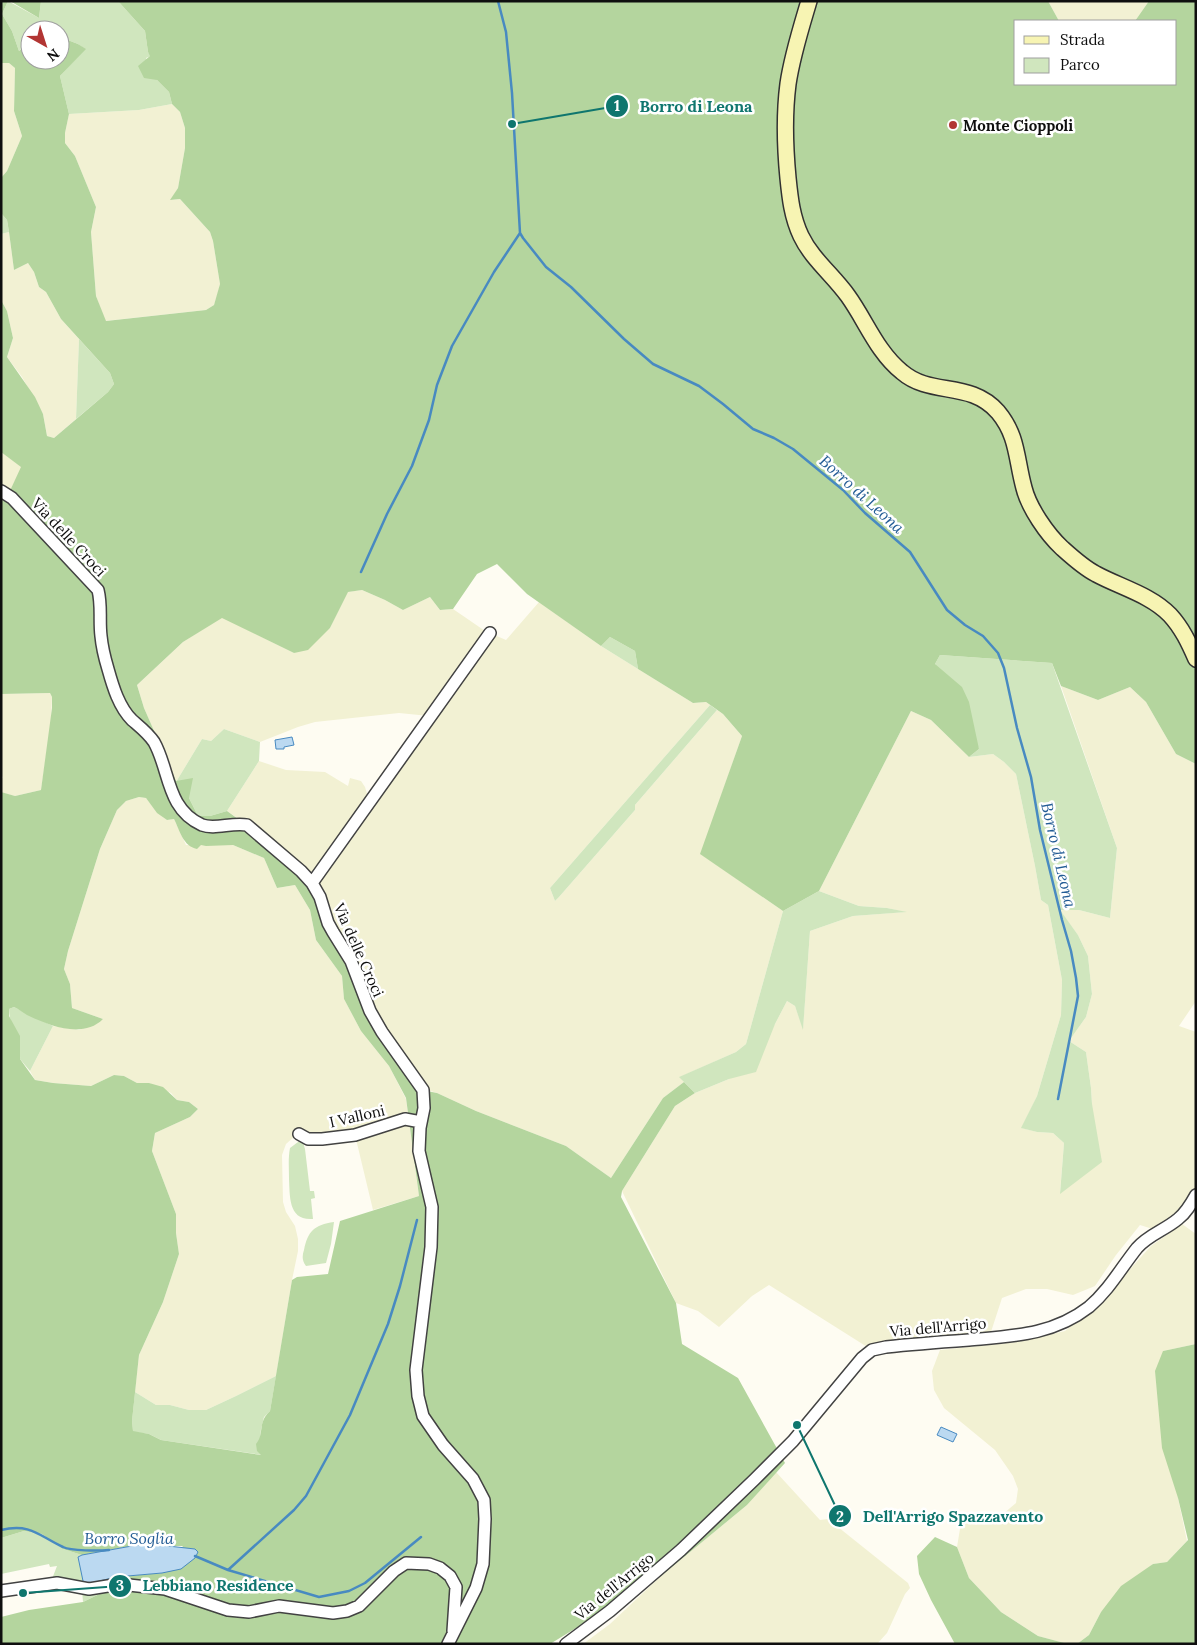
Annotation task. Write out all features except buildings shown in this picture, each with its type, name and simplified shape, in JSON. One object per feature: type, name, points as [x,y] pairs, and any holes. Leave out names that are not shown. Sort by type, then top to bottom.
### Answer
[{"type":"main road","points":[[809,1],[788,83],[784,143],[790,202],[801,237],[811,252],[848,296],[888,359],[902,373],[928,386],[962,390],[982,399],[996,410],[1008,426],[1016,445],[1024,490],[1036,515],[1054,541],[1094,573],[1143,596],[1168,614],[1181,628],[1196,659]]},
{"type":"street","name":"Via delle Croci","points":[[1,491],[12,498],[98,590],[101,602],[101,635],[107,667],[116,695],[124,710],[154,742],[172,795],[179,806],[194,821],[204,826],[215,827],[237,823],[247,825],[312,883],[320,897],[332,932],[351,961],[370,1011],[382,1032],[422,1090],[424,1108],[419,1151],[432,1207],[431,1247],[416,1370],[418,1396],[424,1416],[443,1445],[473,1479],[484,1500],[483,1564],[476,1588],[450,1639]]},
{"type":"street","points":[[312,883],[490,633]]},
{"type":"street","name":"I Valloni","points":[[299,1134],[308,1139],[322,1139],[355,1135],[405,1119],[421,1122]]},
{"type":"street","name":"Via dell'Arrigo","points":[[566,1644],[610,1611],[674,1556],[747,1487],[789,1445],[862,1358],[872,1350],[886,1347],[1016,1336],[1051,1328],[1071,1320],[1090,1306],[1104,1292],[1138,1247],[1178,1219],[1189,1207],[1196,1195]]},
{"type":"street","points":[[1,1591],[57,1582],[89,1589],[120,1584],[165,1589],[228,1610],[249,1612],[279,1606],[333,1614],[347,1612],[359,1606],[394,1571],[406,1563],[429,1564],[440,1568],[450,1576],[456,1587],[450,1639]]},
{"type":"green space","points":[[1,1],[8,1],[2,14],[20,50],[20,70],[66,70],[60,76],[69,114],[65,143],[75,156],[96,207],[91,232],[96,296],[106,321],[206,310],[214,305],[220,284],[210,232],[180,199],[170,200],[178,188],[185,148],[185,128],[180,112],[172,104],[169,92],[157,80],[144,78],[138,66],[150,56],[145,31],[118,1],[1048,1],[1058,20],[1014,20],[1014,85],[1177,85],[1177,20],[1136,20],[1149,1],[1196,1],[1196,764],[1176,754],[1146,702],[1130,687],[1098,700],[1061,686],[1052,663],[940,655],[935,664],[962,687],[969,702],[979,749],[969,757],[931,720],[911,711],[819,891],[783,911],[700,854],[742,736],[723,714],[706,702],[693,703],[638,669],[635,651],[610,637],[601,646],[527,594],[497,564],[477,574],[453,609],[440,610],[430,597],[403,610],[362,590],[348,592],[330,628],[308,650],[294,653],[222,618],[183,642],[137,685],[144,708],[176,781],[193,778],[189,798],[198,816],[210,816],[227,811],[256,832],[311,884],[369,1011],[422,1090],[437,1093],[476,1111],[566,1146],[611,1178],[663,1098],[684,1082],[695,1093],[675,1106],[622,1191],[621,1197],[676,1303],[682,1344],[738,1378],[785,1463],[747,1505],[661,1576],[550,1644],[1,1644],[1,1617],[29,1610],[83,1602],[120,1584],[127,1576],[162,1573],[183,1546],[168,1546],[154,1542],[82,1555],[63,1549],[42,1534],[24,1531],[1,1538],[1,792],[15,796],[41,790],[52,697],[50,693],[1,694],[1,491],[8,495],[21,467],[1,452],[1,300],[7,311],[13,338],[7,357],[35,397],[43,414],[47,436],[54,438],[108,392],[114,384],[110,373],[61,319],[46,292],[39,287],[34,272],[28,263],[14,270],[7,220],[1,213],[1,178],[7,171],[22,136],[14,111],[15,68],[9,63],[1,63]],"holes":[[[139,797],[146,798],[157,813],[167,820],[174,819],[188,845],[197,849],[201,845],[233,845],[264,858],[277,888],[295,885],[310,910],[316,940],[342,976],[344,999],[361,1031],[389,1066],[406,1098],[419,1196],[340,1221],[328,1274],[297,1277],[292,1280],[270,1411],[262,1424],[259,1440],[256,1444],[257,1451],[261,1455],[161,1440],[149,1434],[133,1431],[132,1421],[139,1355],[163,1302],[179,1254],[176,1214],[152,1151],[155,1133],[190,1117],[198,1109],[189,1102],[177,1100],[163,1087],[149,1083],[137,1083],[124,1076],[114,1075],[91,1086],[35,1080],[20,1059],[20,1036],[9,1016],[9,1009],[14,1007],[27,1015],[66,1029],[86,1028],[95,1025],[103,1019],[72,1008],[70,984],[64,969],[100,849],[117,810],[126,801]]]},
{"type":"green space","points":[[8,1],[39,18],[41,1],[118,1],[145,31],[148,52],[151,56],[146,58],[157,80],[169,92],[172,104],[139,110],[69,114],[60,76],[66,70],[70,70],[70,65],[85,49],[70,41],[70,20],[20,20],[19,51],[12,31],[2,14]]},
{"type":"green space","points":[[10,1],[41,1],[39,18]]},
{"type":"green space","points":[[1048,1],[1149,1],[1136,20],[1058,20]]},
{"type":"green space","points":[[70,41],[86,49],[70,66]]},
{"type":"green space","points":[[1,63],[9,63],[15,68],[14,111],[22,136],[7,171],[1,178]]},
{"type":"green space","points":[[172,104],[180,112],[185,128],[185,148],[178,188],[171,200],[180,199],[210,232],[220,284],[218,293],[214,305],[206,310],[105,321],[96,296],[91,232],[96,207],[75,156],[65,143],[69,114],[139,110]]},
{"type":"green space","points":[[1,213],[7,220],[9,232],[1,234]]},
{"type":"green space","points":[[9,232],[14,270],[28,263],[34,272],[39,287],[46,292],[61,319],[79,339],[76,419],[54,438],[47,436],[43,414],[22,377],[7,357],[13,338],[7,311],[1,300],[1,234]]},
{"type":"green space","points":[[79,339],[110,373],[114,384],[108,392],[76,419]]},
{"type":"green space","points":[[1,452],[22,467],[8,495],[1,491]]},
{"type":"green space","points":[[362,590],[403,610],[430,597],[440,610],[453,609],[488,633],[429,716],[399,713],[315,722],[260,742],[224,729],[211,741],[202,739],[176,782],[144,708],[137,685],[183,642],[222,617],[294,653],[330,628],[347,592]]},
{"type":"green space","points":[[539,602],[601,646],[693,703],[706,702],[710,705],[550,888],[555,901],[635,810],[635,805],[717,710],[723,714],[742,736],[701,854],[783,911],[746,1044],[736,1052],[680,1077],[684,1082],[663,1098],[611,1178],[566,1146],[424,1089],[384,1032],[314,885],[492,634],[506,640]]},
{"type":"green space","points":[[610,637],[635,651],[638,669],[601,646]]},
{"type":"green space","points":[[940,655],[1052,663],[1117,848],[1110,918],[1079,910],[1060,910],[1078,935],[1088,956],[1092,994],[1086,1017],[1069,1041],[1086,1052],[1092,1104],[1102,1162],[1060,1194],[1064,1143],[1053,1133],[1021,1128],[1037,1096],[1061,1015],[1062,980],[1048,905],[1041,900],[1016,774],[993,754],[969,757],[979,749],[935,664]]},
{"type":"green space","points":[[1061,686],[1098,700],[1130,687],[1146,702],[1176,754],[1196,764],[1196,1001],[1179,1026],[1196,1032],[1196,1195],[1159,1231],[1140,1225],[1116,1255],[1095,1286],[1073,1295],[1047,1289],[1026,1289],[1002,1298],[989,1338],[872,1350],[769,1285],[752,1296],[719,1327],[698,1311],[676,1303],[622,1191],[675,1106],[695,1093],[729,1079],[775,1024],[787,1001],[795,1006],[803,1028],[810,931],[853,916],[905,912],[887,908],[859,906],[819,891],[911,711],[931,720],[969,757],[993,754],[1016,774],[1041,900],[1048,905],[1062,980],[1061,1015],[1037,1096],[1022,1128],[1037,1132],[1053,1133],[1064,1143],[1060,1193],[1092,1104],[1086,1052],[1069,1041],[1086,1017],[1092,994],[1088,956],[1078,935],[1059,910],[1079,910],[1110,918],[1117,848]]},
{"type":"green space","points":[[50,693],[52,697],[51,722],[41,790],[15,796],[3,793],[1,792],[1,780],[3,777],[1,776],[1,694]]},
{"type":"green space","points":[[710,705],[717,710],[635,805],[635,810],[555,901],[550,888]]},
{"type":"green space","points":[[224,729],[260,742],[259,761],[227,811],[210,816],[198,816],[189,798],[176,782],[202,739],[211,741]]},
{"type":"green space","points":[[259,761],[286,770],[325,772],[348,786],[350,778],[361,781],[365,787],[369,800],[311,881],[256,831],[227,811]]},
{"type":"green space","points":[[139,797],[146,798],[157,812],[167,820],[174,819],[186,845],[233,845],[264,858],[277,888],[295,885],[310,910],[316,940],[342,976],[344,999],[361,1031],[389,1066],[406,1099],[419,1196],[373,1210],[355,1135],[295,1136],[286,1144],[282,1155],[283,1202],[286,1212],[295,1226],[298,1251],[276,1376],[206,1410],[189,1410],[170,1405],[156,1405],[135,1392],[139,1355],[163,1302],[179,1254],[176,1214],[152,1151],[155,1133],[190,1117],[198,1109],[189,1102],[177,1100],[171,1093],[149,1083],[137,1083],[124,1076],[114,1075],[91,1086],[35,1080],[30,1071],[53,1026],[79,1030],[103,1019],[72,1008],[70,984],[64,969],[100,849],[117,810],[126,801]]},
{"type":"green space","points":[[819,891],[859,906],[907,912],[853,916],[810,931],[803,1030],[795,1006],[787,1001],[775,1024],[756,1072],[729,1079],[695,1093],[679,1077],[736,1052],[746,1044],[783,911]]},
{"type":"green space","points":[[14,1007],[53,1026],[30,1071],[20,1059],[19,1046],[9,1009]]},
{"type":"green space","points":[[302,1139],[310,1191],[314,1191],[315,1198],[311,1199],[313,1219],[305,1219],[299,1216],[295,1212],[290,1200],[290,1148]]},
{"type":"green space","points":[[334,1222],[326,1263],[306,1266],[303,1254],[310,1234],[321,1225]]},
{"type":"green space","points":[[1182,1224],[1196,1234],[1196,1344],[1163,1351],[1178,1498],[1187,1541],[1167,1562],[1153,1564],[1101,1612],[1089,1635],[1077,1644],[1068,1644],[1038,1636],[1001,1612],[969,1578],[957,1547],[961,1523],[979,1521],[1003,1514],[1016,1503],[1018,1489],[1013,1476],[995,1450],[944,1408],[934,1390],[932,1371],[940,1350],[1017,1342],[1065,1331],[1103,1299],[1151,1246]]},
{"type":"green space","points":[[1196,1344],[1196,1644],[1077,1644],[1089,1635],[1101,1612],[1121,1586],[1153,1564],[1167,1562],[1188,1540],[1178,1498],[1162,1448],[1155,1371],[1163,1351]]},
{"type":"green space","points":[[276,1376],[270,1411],[264,1417],[261,1429],[262,1455],[161,1440],[149,1434],[133,1432],[132,1421],[135,1392],[156,1405],[170,1405],[189,1410],[206,1410]]},
{"type":"green space","points":[[776,1472],[820,1520],[828,1519],[908,1583],[910,1588],[905,1594],[887,1633],[877,1644],[583,1644],[610,1624],[661,1576],[747,1505]]},
{"type":"green space","points":[[24,1531],[42,1534],[63,1549],[82,1555],[78,1557],[96,1582],[127,1576],[120,1584],[83,1602],[82,1590],[52,1579],[57,1566],[50,1567],[49,1564],[1,1574],[1,1538]]},
{"type":"green space","points":[[935,1537],[957,1547],[969,1578],[1001,1612],[1038,1636],[1068,1644],[955,1644],[919,1574],[917,1556]]},
{"type":"water","points":[[292,737],[294,745],[284,747],[284,749],[276,749],[275,740]]},
{"type":"water","points":[[941,1427],[957,1434],[953,1442],[937,1435]]},
{"type":"water","points":[[154,1542],[168,1546],[195,1549],[198,1552],[195,1558],[181,1569],[162,1573],[116,1577],[87,1584],[83,1581],[78,1557]]},
{"type":"waterway","name":"Borro di Leona","points":[[498,1],[506,32],[512,93],[520,233],[523,238],[546,267],[571,287],[624,339],[653,364],[699,386],[753,429],[793,449],[843,490],[865,513],[910,552],[947,610],[965,625],[983,636],[998,653],[1004,668],[1017,728],[1031,777],[1040,830],[1071,951],[1076,978],[1078,996],[1058,1099]]},
{"type":"waterway","points":[[361,572],[387,514],[412,466],[429,420],[437,385],[452,346],[494,272],[520,233]]},
{"type":"waterway","points":[[228,1570],[294,1510],[306,1496],[350,1415],[388,1324],[417,1220]]},
{"type":"waterway","name":"Borro Soglia","points":[[1,1530],[11,1528],[27,1529],[63,1547],[72,1549],[109,1550]]},
{"type":"waterway","points":[[195,1556],[228,1570],[319,1597],[349,1591],[365,1583],[421,1537]]},
{"type":"place","name":"Borro di Leona","points":[[512,124]]},
{"type":"place","name":"Monte Cioppoli","points":[[953,125]]},
{"type":"place","name":"Dell'Arrigo Spazzavento","points":[[797,1425]]},
{"type":"place","name":"Lebbiano Residence","points":[[23,1593]]}]
